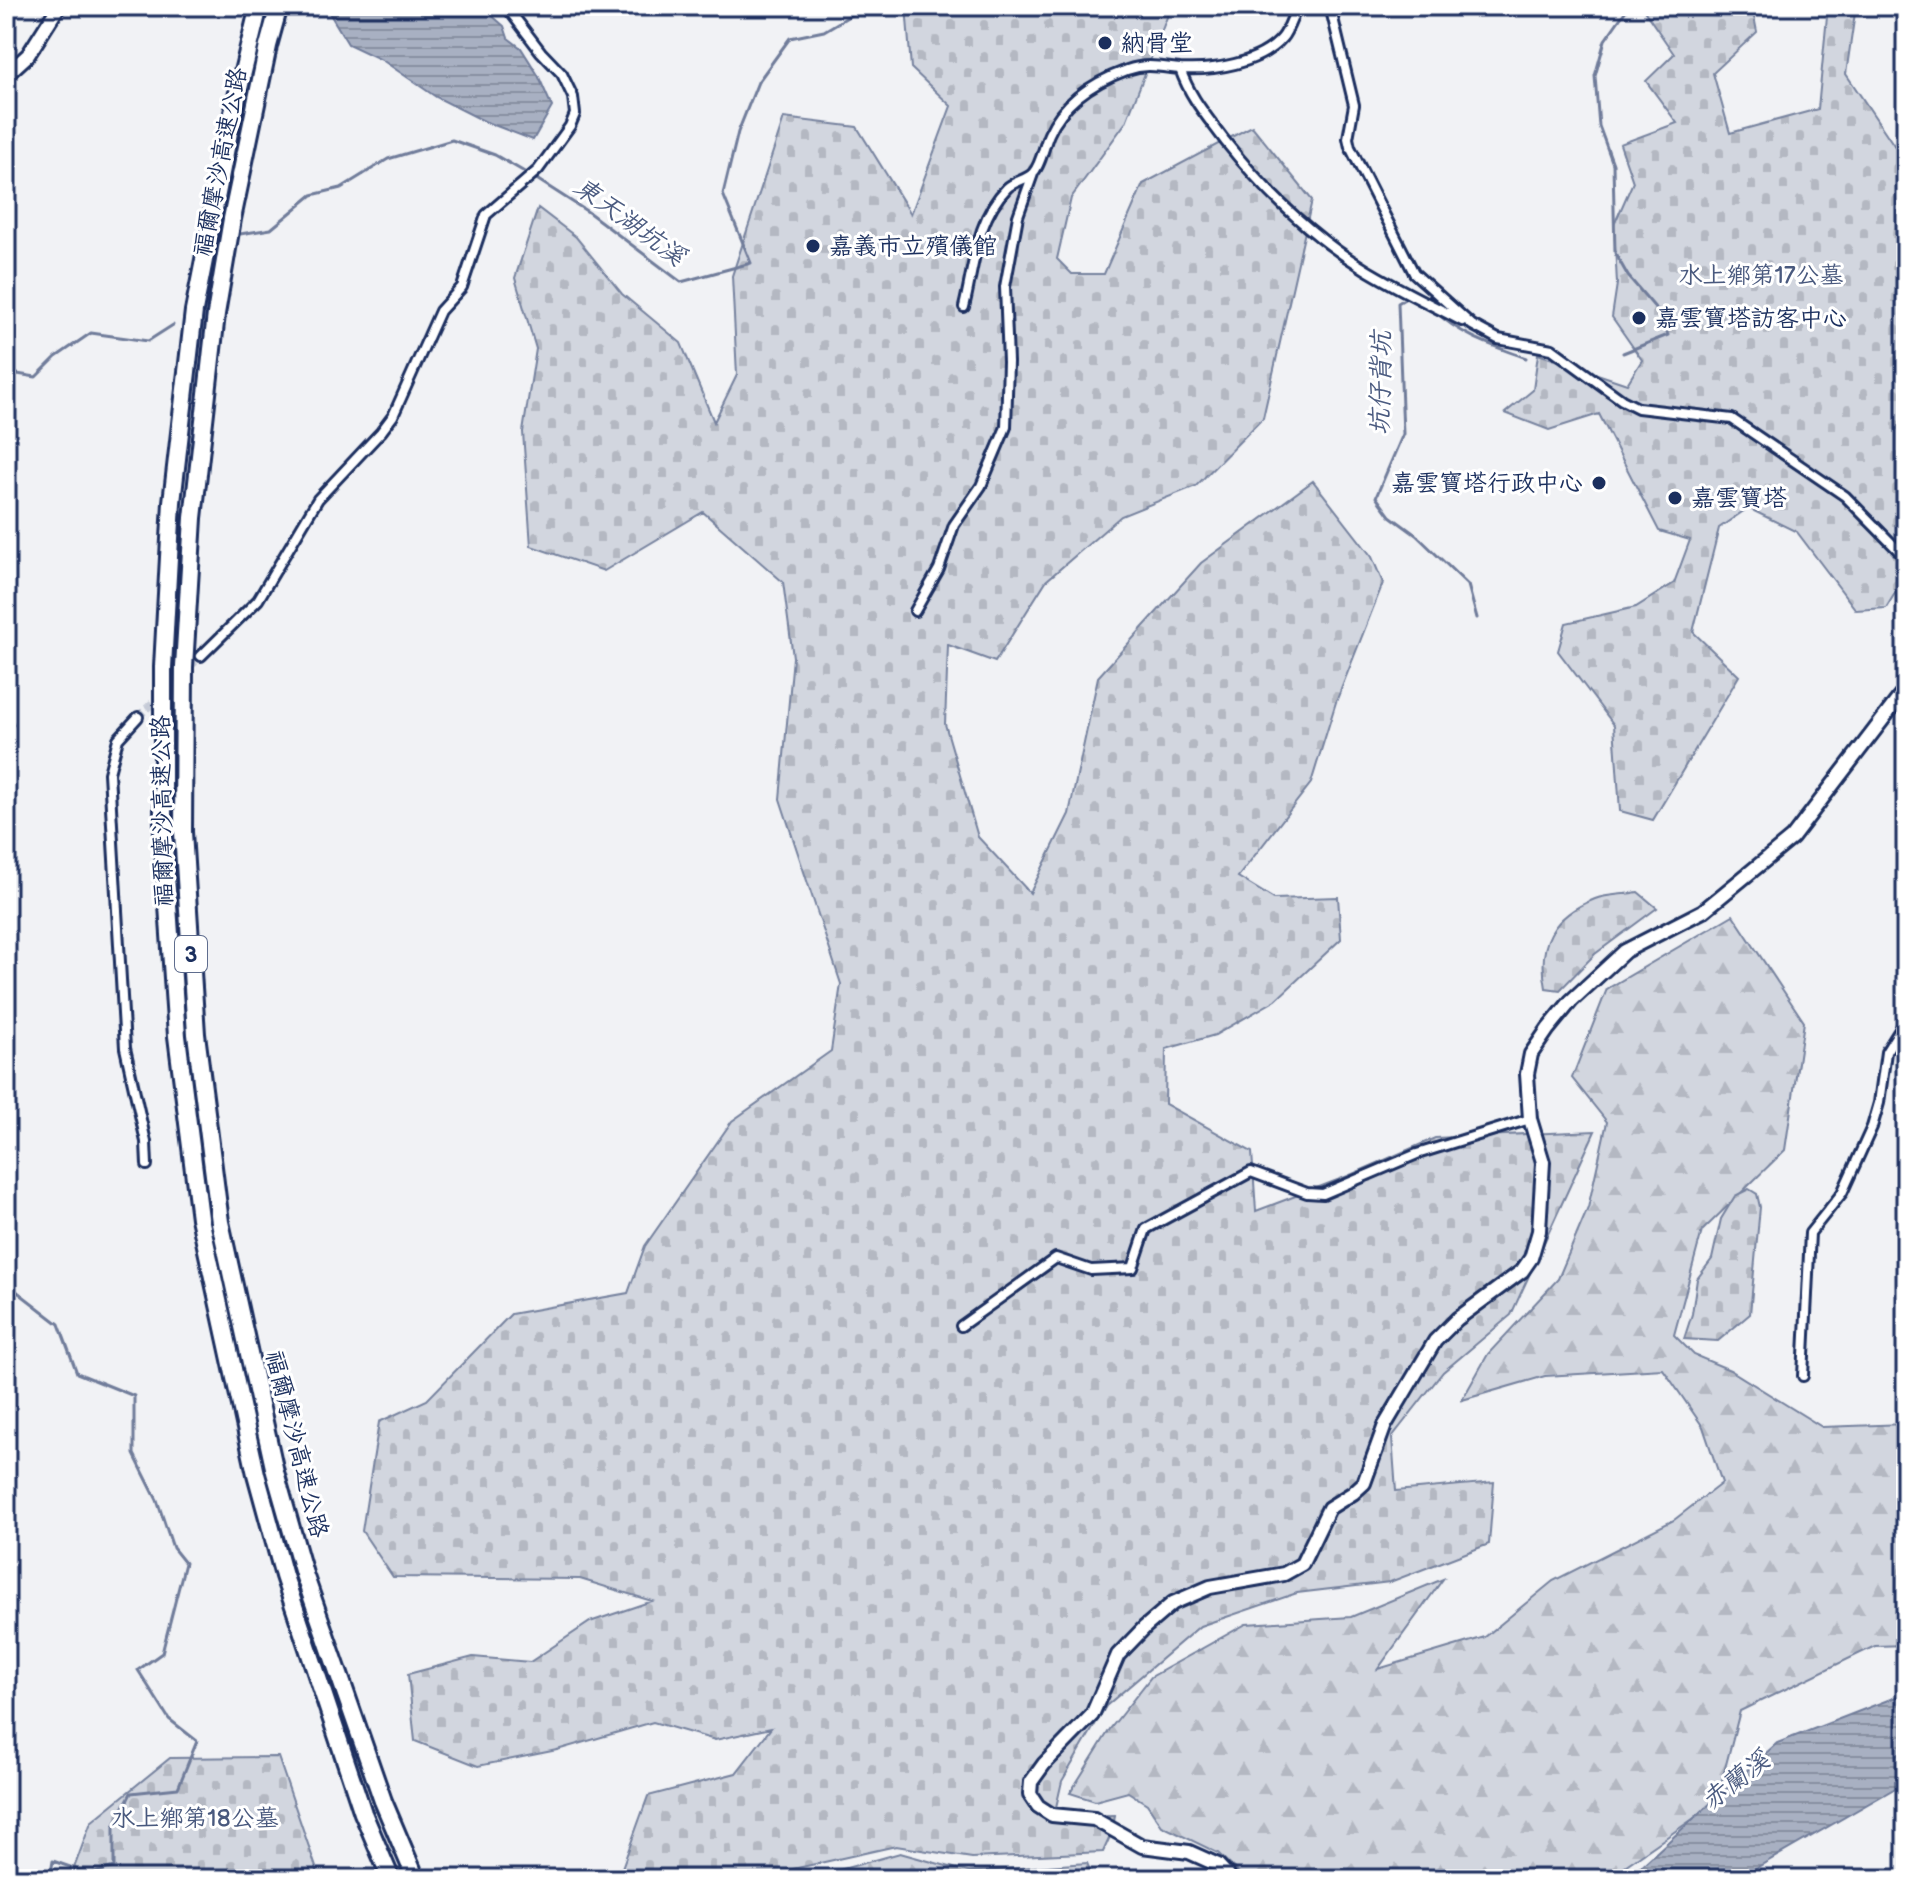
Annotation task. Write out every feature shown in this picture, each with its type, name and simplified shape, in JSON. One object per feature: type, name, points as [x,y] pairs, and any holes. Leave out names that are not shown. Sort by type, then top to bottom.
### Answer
[{"type":"highway","name":"福爾摩沙高速公路","points":[[259,6],[232,117],[194,311],[172,502],[163,667],[163,833],[177,1036],[200,1218],[256,1474],[284,1576],[363,1813],[391,1879]]},
{"type":"highway","name":"福爾摩沙高速公路","points":[[279,6],[232,219],[216,314],[193,518],[184,667],[183,832],[196,1034],[220,1222],[275,1472],[304,1574],[383,1801],[416,1879]]},
{"type":"street","points":[[6,75],[28,55],[59,6]]},
{"type":"street","points":[[201,656],[258,600],[318,499],[393,416],[440,311],[462,287],[486,215],[538,170],[570,126],[575,114],[573,97],[562,74],[506,6]]},
{"type":"street","points":[[915,611],[939,569],[954,525],[981,486],[1006,427],[1008,362],[1005,287],[1018,216],[1051,130],[1071,101],[1128,69],[1157,64],[1180,69],[1224,67],[1267,51],[1284,37],[1298,6]]},
{"type":"street","points":[[1330,6],[1354,105],[1348,138],[1350,147],[1414,273],[1472,325]]},
{"type":"street","points":[[1180,69],[1189,94],[1240,160],[1285,207],[1364,269],[1498,339],[1552,349],[1622,400],[1638,408],[1732,419],[1845,496],[1906,558]]},
{"type":"street","points":[[964,307],[975,252],[986,220],[1008,187],[1033,173]]},
{"type":"street","points":[[1231,1879],[1218,1865],[1189,1852],[1142,1846],[1094,1819],[1052,1815],[1038,1806],[1030,1794],[1031,1782],[1044,1764],[1092,1715],[1118,1655],[1173,1603],[1210,1587],[1252,1581],[1294,1570],[1307,1555],[1315,1532],[1329,1508],[1364,1483],[1385,1425],[1435,1341],[1457,1319],[1522,1271],[1531,1258],[1539,1231],[1543,1162],[1530,1119],[1527,1074],[1531,1054],[1571,1001],[1625,951],[1703,911],[1792,838],[1906,689]]},
{"type":"street","points":[[138,717],[118,739],[109,773],[125,1048],[146,1142],[147,1165]]},
{"type":"street","points":[[1803,1376],[1810,1233],[1842,1193],[1872,1127],[1879,1103],[1886,1052],[1906,1020]]},
{"type":"street","points":[[961,1326],[1056,1258],[1091,1270],[1133,1268],[1146,1229],[1251,1172],[1307,1193],[1323,1194],[1417,1154],[1530,1119]]},
{"type":"green space","points":[[906,6],[1150,6],[1169,12],[1126,122],[1071,198],[1057,259],[1072,274],[1104,274],[1143,184],[1252,126],[1312,200],[1263,418],[1196,486],[1121,516],[1046,581],[995,662],[948,645],[945,724],[978,837],[1030,893],[1069,814],[1098,677],[1201,563],[1313,481],[1372,557],[1383,583],[1336,702],[1311,783],[1238,877],[1274,899],[1338,897],[1341,939],[1276,1000],[1215,1035],[1166,1049],[1165,1104],[1252,1152],[1256,1211],[1435,1138],[1595,1131],[1511,1315],[1443,1372],[1392,1437],[1396,1491],[1494,1482],[1489,1544],[1390,1582],[1297,1593],[1200,1626],[1106,1706],[1062,1781],[1054,1816],[1115,1815],[1113,1830],[1103,1852],[972,1858],[896,1846],[762,1879],[618,1879],[648,1796],[736,1773],[771,1728],[715,1740],[653,1722],[557,1750],[478,1766],[415,1741],[408,1674],[473,1657],[530,1662],[590,1622],[652,1601],[580,1579],[393,1577],[362,1531],[379,1422],[427,1400],[511,1314],[628,1293],[645,1246],[732,1121],[831,1051],[841,984],[780,799],[793,657],[783,582],[703,512],[604,571],[531,546],[523,432],[536,349],[515,278],[538,208],[576,237],[622,294],[681,343],[714,422],[737,375],[732,276],[784,118],[857,127],[911,214],[951,106],[911,68]]},
{"type":"green space","name":"水上鄉第17公墓","points":[[1641,6],[1752,6],[1757,32],[1713,73],[1730,133],[1818,109],[1828,6],[1856,6],[1846,74],[1906,163],[1906,575],[1886,608],[1856,610],[1797,532],[1748,508],[1719,528],[1693,632],[1739,676],[1653,820],[1620,811],[1614,725],[1558,651],[1566,623],[1636,607],[1674,583],[1690,540],[1659,531],[1599,414],[1549,430],[1505,413],[1533,390],[1538,354],[1627,384],[1642,360],[1612,317],[1617,284],[1614,225],[1633,182],[1620,144],[1677,123],[1646,81],[1674,54]]},
{"type":"green space","points":[[1638,892],[1657,908],[1595,954],[1560,990],[1546,988],[1546,945],[1558,923],[1595,899]]},
{"type":"green space","points":[[1733,915],[1804,1022],[1785,1150],[1702,1231],[1674,1335],[1694,1355],[1730,1370],[1822,1427],[1906,1424],[1906,1645],[1875,1646],[1740,1711],[1716,1803],[1606,1879],[1245,1879],[1218,1853],[1162,1826],[1147,1804],[1128,1792],[1095,1801],[1070,1793],[1110,1729],[1151,1677],[1246,1624],[1351,1617],[1443,1579],[1378,1669],[1485,1637],[1553,1581],[1674,1520],[1722,1483],[1703,1427],[1663,1369],[1545,1376],[1462,1400],[1488,1354],[1558,1279],[1588,1208],[1607,1122],[1572,1078],[1607,989]]},
{"type":"green space","points":[[1749,1189],[1757,1194],[1760,1207],[1750,1314],[1718,1341],[1684,1339],[1692,1314],[1697,1279],[1712,1259],[1721,1219],[1735,1196]]},
{"type":"green space","name":"水上鄉第18公墓","points":[[278,1757],[320,1879],[70,1879],[91,1822],[170,1758]]},
{"type":"green space","points":[[900,1853],[968,1872],[1087,1863],[1094,1879],[807,1879]]},
{"type":"water","points":[[391,6],[413,11],[420,6],[481,6],[504,26],[508,38],[521,48],[538,75],[552,107],[533,140],[486,122],[436,97],[382,60],[348,44],[327,9]]},
{"type":"water","points":[[1906,1693],[1906,1782],[1737,1879],[1627,1879],[1777,1743]]},
{"type":"waterway","name":"東天湖坑溪","points":[[535,178],[588,212],[681,282],[751,263],[723,194],[738,132],[758,82],[790,38],[824,31],[866,6]]},
{"type":"waterway","name":"坑仔背坑","points":[[1623,353],[1668,335],[1657,310],[1628,276],[1615,253],[1613,164],[1599,126],[1595,76],[1605,40],[1629,6]]},
{"type":"waterway","name":"東天湖坑溪","points":[[240,234],[271,229],[312,195],[341,188],[388,159],[452,140],[495,155],[528,174]]},
{"type":"waterway","name":"坑仔背坑","points":[[1419,295],[1416,292],[1398,303],[1403,434],[1376,497],[1390,516],[1416,535],[1468,585],[1477,618]]},
{"type":"waterway","name":"坑仔背坑","points":[[1436,312],[1467,334],[1526,358]]},
{"type":"waterway","name":"東天湖坑溪","points":[[6,398],[11,373],[36,377],[56,357],[91,333],[148,341],[173,325]]},
{"type":"waterway","name":"東天湖坑溪","points":[[6,705],[13,725],[6,736]]},
{"type":"waterway","name":"東天湖坑溪","points":[[6,1275],[15,1290],[59,1324],[77,1373],[134,1396],[134,1454],[157,1500],[173,1548],[185,1563],[162,1653],[138,1670],[169,1719],[197,1741],[178,1788],[131,1793],[114,1827],[114,1867],[90,1874],[53,1861],[50,1879]]},
{"type":"tunnel","points":[[138,717],[201,656]]},
{"type":"place","name":"納骨堂","points":[[1105,43]]},
{"type":"place","name":"嘉義市立殯儀館","points":[[813,246]]},
{"type":"place","name":"嘉雲寶塔訪客中心","points":[[1639,318]]},
{"type":"place","name":"嘉雲寶塔行政中心","points":[[1599,483]]},
{"type":"place","name":"嘉雲寶塔","points":[[1675,498]]},
{"type":"water label","name":"赤蘭溪","points":[[1735,1780]]}]
